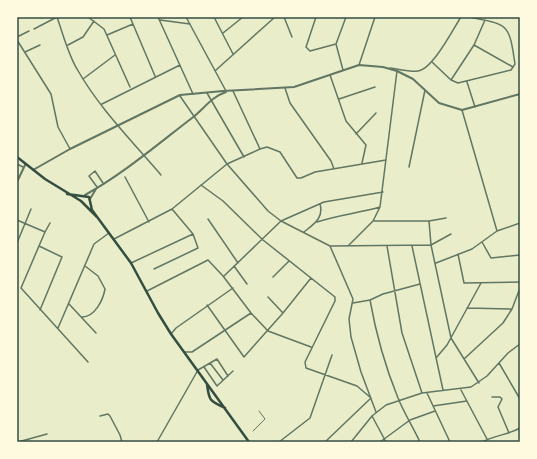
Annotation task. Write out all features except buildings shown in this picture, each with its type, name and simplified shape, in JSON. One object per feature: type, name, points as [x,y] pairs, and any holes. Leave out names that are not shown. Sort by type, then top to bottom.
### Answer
[{"type":"main road","points":[[17,157],[24,166],[33,170],[67,194],[83,203],[99,219]]},
{"type":"main road","points":[[67,194],[84,195],[90,200],[92,210],[132,263],[146,291],[171,334],[249,442]]},
{"type":"main road","points":[[83,203],[84,195]]},
{"type":"main road","points":[[83,203],[90,200]]},
{"type":"main road","points":[[207,384],[208,395],[214,402],[225,408]]},
{"type":"main road","points":[[208,395],[211,392],[214,393]]},
{"type":"main road","points":[[214,402],[217,401],[217,398]]},
{"type":"street","points":[[34,29],[57,17],[76,68],[83,79],[118,125],[161,175]]},
{"type":"street","points":[[88,17],[104,29],[131,88]]},
{"type":"street","points":[[130,17],[155,76]]},
{"type":"street","points":[[158,17],[194,94]]},
{"type":"street","points":[[187,17],[227,91]]},
{"type":"street","points":[[223,34],[243,17]]},
{"type":"street","points":[[216,70],[275,17]]},
{"type":"street","points":[[284,17],[292,37]]},
{"type":"street","points":[[316,17],[306,47],[310,51],[336,44]]},
{"type":"street","points":[[343,70],[336,44],[346,17]]},
{"type":"street","points":[[359,65],[375,17]]},
{"type":"street","points":[[33,170],[70,149],[180,95],[296,87],[359,65],[418,71],[424,69],[432,62],[461,17]]},
{"type":"street","points":[[432,62],[451,80],[458,83],[467,82],[511,70],[513,68],[515,64],[512,38],[507,28],[498,23],[469,17]]},
{"type":"street","points":[[215,19],[233,54]]},
{"type":"street","points":[[160,20],[191,24]]},
{"type":"street","points":[[451,80],[474,45],[485,20]]},
{"type":"street","points":[[68,45],[83,37],[94,21]]},
{"type":"street","points":[[107,36],[132,24]]},
{"type":"street","points":[[17,37],[29,31]]},
{"type":"street","points":[[17,40],[51,94],[58,127],[70,149]]},
{"type":"street","points":[[25,52],[40,45]]},
{"type":"street","points":[[474,45],[513,68]]},
{"type":"street","points":[[83,79],[115,54]]},
{"type":"street","points":[[102,104],[155,76],[180,65]]},
{"type":"street","points":[[388,68],[413,79],[439,102],[462,110],[520,94]]},
{"type":"street","points":[[348,246],[373,221],[380,206],[383,192],[397,71]]},
{"type":"street","points":[[330,75],[346,120],[366,145],[362,164]]},
{"type":"street","points":[[467,82],[476,107]]},
{"type":"street","points":[[339,99],[375,87]]},
{"type":"street","points":[[285,88],[290,103],[331,161],[334,169]]},
{"type":"street","points":[[409,167],[425,90]]},
{"type":"street","points":[[84,195],[103,183],[194,116],[211,100],[227,91]]},
{"type":"street","points":[[233,91],[260,149]]},
{"type":"street","points":[[207,93],[244,157]]},
{"type":"street","points":[[180,95],[227,164],[268,211],[281,221],[330,246],[431,245],[451,234]]},
{"type":"street","points":[[462,110],[496,231]]},
{"type":"street","points":[[356,134],[376,113]]},
{"type":"street","points":[[114,239],[172,209],[227,164],[260,149],[267,147],[280,152],[297,178],[301,178],[315,172],[386,160]]},
{"type":"street","points":[[17,182],[24,166],[18,165]]},
{"type":"street","points":[[97,187],[89,176],[95,171],[103,183]]},
{"type":"street","points":[[125,177],[149,222]]},
{"type":"street","points":[[201,185],[223,201],[263,240],[336,298],[311,346],[305,362],[306,368],[357,386],[371,398]]},
{"type":"street","points":[[90,200],[97,187]]},
{"type":"street","points":[[223,276],[263,240],[281,221],[324,202],[383,192]]},
{"type":"street","points":[[317,222],[322,213],[320,204]]},
{"type":"street","points":[[304,232],[317,222],[362,213],[380,206]]},
{"type":"street","points":[[154,269],[198,248],[193,234],[172,209]]},
{"type":"street","points":[[17,243],[31,210]]},
{"type":"street","points":[[373,221],[429,221],[446,218]]},
{"type":"street","points":[[208,219],[238,263]]},
{"type":"street","points":[[17,220],[45,232]]},
{"type":"street","points":[[429,221],[431,245],[451,338],[478,383]]},
{"type":"street","points":[[50,223],[38,246],[20,288],[88,362]]},
{"type":"street","points":[[436,263],[472,249],[496,231],[520,223]]},
{"type":"street","points":[[58,328],[94,244],[109,232]]},
{"type":"street","points":[[132,263],[193,234]]},
{"type":"street","points":[[482,242],[491,258],[520,255]]},
{"type":"street","points":[[38,246],[62,257],[40,310]]},
{"type":"street","points":[[330,246],[352,297],[349,319],[351,337],[376,412]]},
{"type":"street","points":[[387,246],[403,337],[422,393]]},
{"type":"street","points":[[412,246],[443,390]]},
{"type":"street","points":[[458,254],[464,284],[520,282]]},
{"type":"street","points":[[146,291],[208,260],[233,288],[251,313],[268,331],[311,346]]},
{"type":"street","points":[[273,278],[289,261]]},
{"type":"street","points":[[82,317],[86,317],[101,304],[105,289],[98,276],[85,266]]},
{"type":"street","points":[[234,266],[247,284]]},
{"type":"street","points":[[207,305],[244,357],[284,313],[311,278]]},
{"type":"street","points":[[436,358],[451,338],[480,283]]},
{"type":"street","points":[[352,303],[370,300],[394,291],[420,284]]},
{"type":"street","points":[[171,334],[176,328],[207,305],[233,288]]},
{"type":"street","points":[[464,360],[503,323],[512,309],[520,288]]},
{"type":"street","points":[[268,297],[284,313]]},
{"type":"street","points":[[370,300],[379,342],[398,400],[410,420],[420,442]]},
{"type":"street","points":[[69,304],[96,333]]},
{"type":"street","points":[[468,308],[512,309]]},
{"type":"street","points":[[185,352],[192,352],[226,331],[251,313]]},
{"type":"street","points":[[351,442],[376,412],[398,400],[422,393],[471,387],[478,383],[508,353],[520,344]]},
{"type":"street","points":[[280,442],[310,418],[332,355]]},
{"type":"street","points":[[158,442],[198,370],[217,359],[228,376]]},
{"type":"street","points":[[210,363],[223,380]]},
{"type":"street","points":[[499,363],[520,398]]},
{"type":"street","points":[[204,367],[217,386],[233,371]]},
{"type":"street","points":[[461,389],[487,439]]},
{"type":"street","points":[[426,393],[450,442]]},
{"type":"street","points":[[492,397],[500,397],[502,399],[498,408],[509,433]]},
{"type":"street","points":[[325,442],[371,398]]},
{"type":"street","points":[[433,406],[468,401]]},
{"type":"street","points":[[380,442],[410,420],[435,411]]},
{"type":"street","points":[[100,416],[108,414],[110,416],[122,442]]},
{"type":"street","points":[[372,416],[386,442]]},
{"type":"street","points":[[482,442],[494,436],[509,433],[520,428]]},
{"type":"street","points":[[18,441],[47,434]]},
{"type":"lane","points":[[253,431],[264,419],[258,411]]}]
